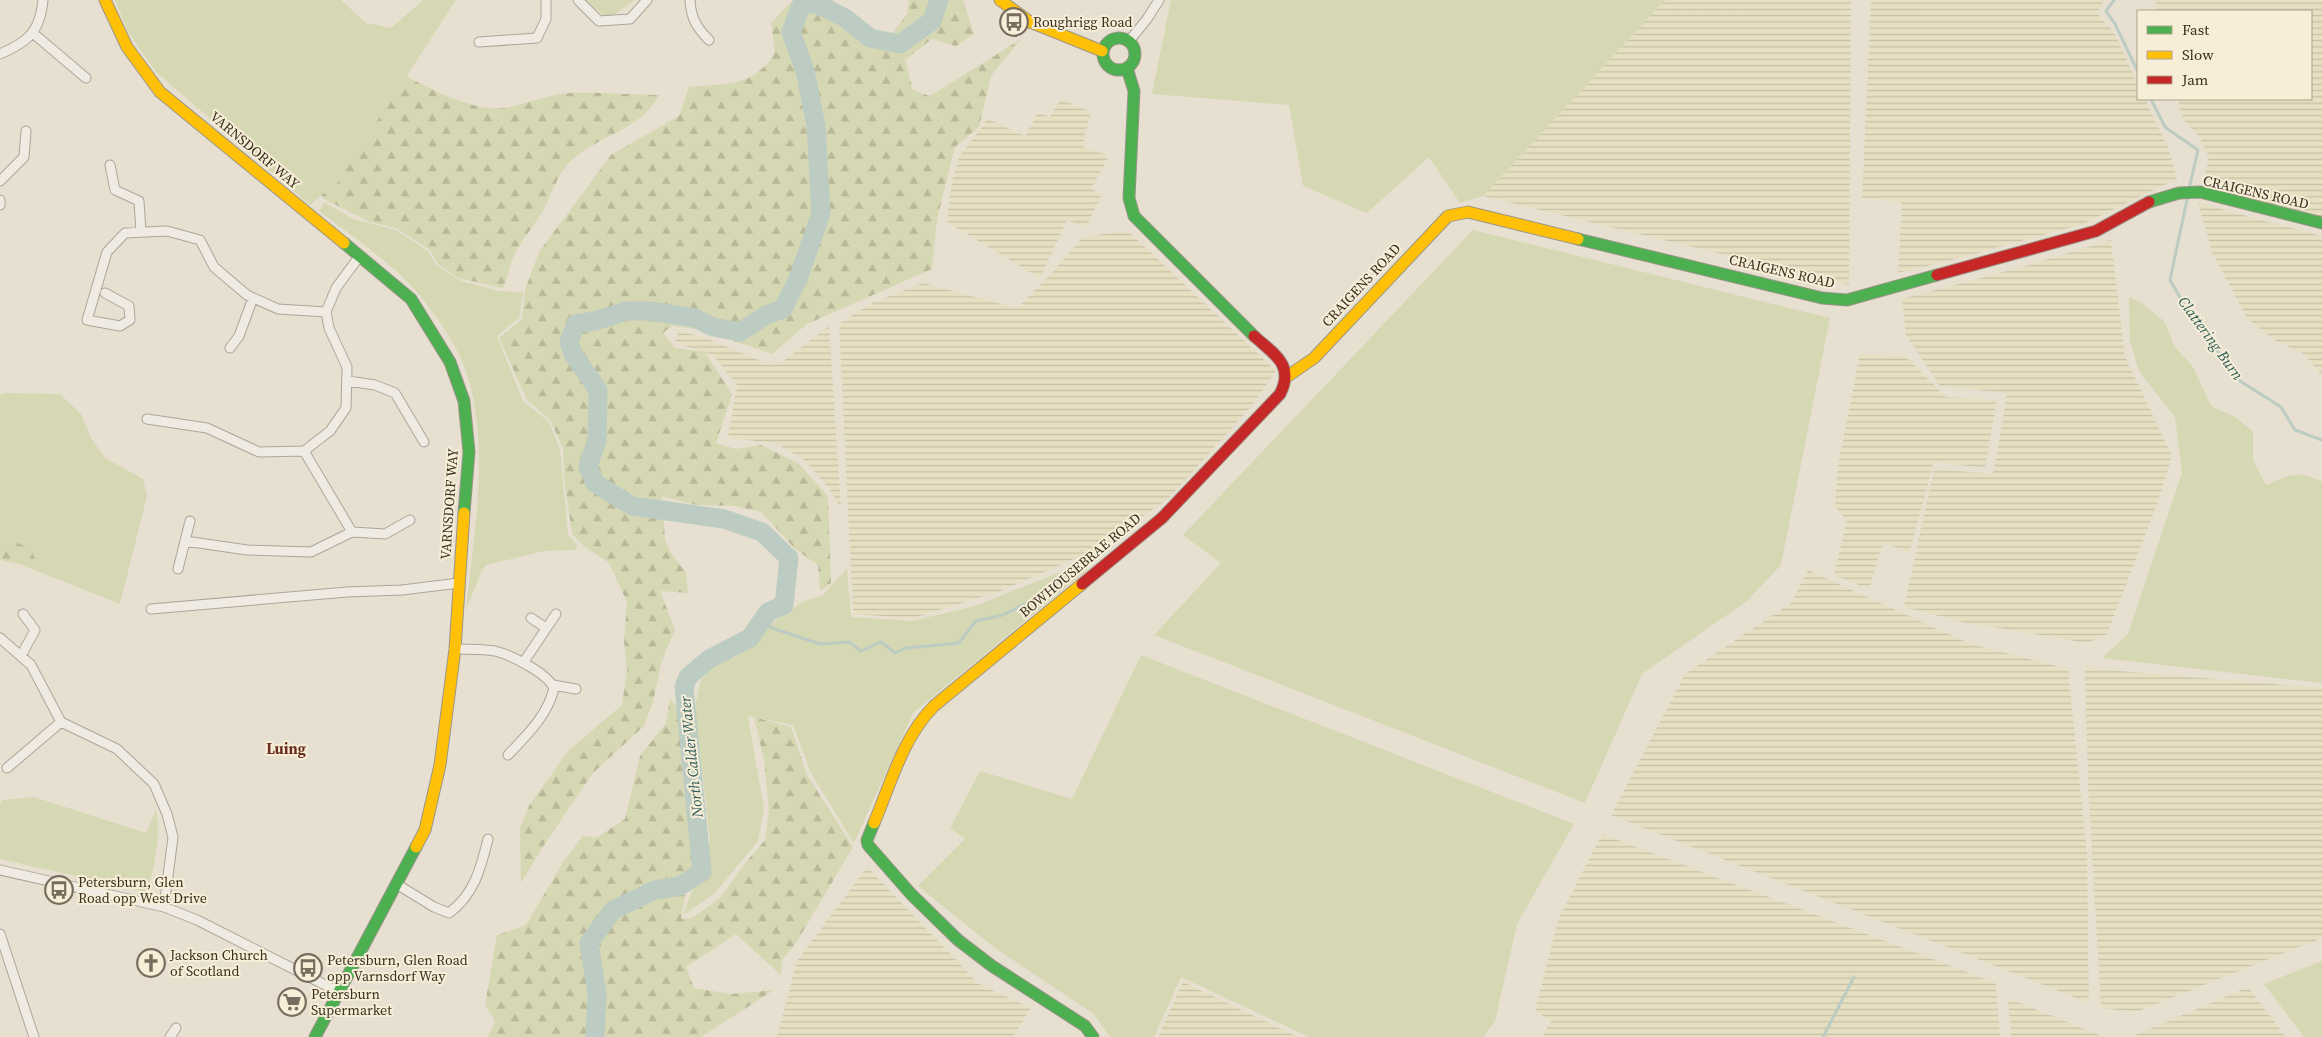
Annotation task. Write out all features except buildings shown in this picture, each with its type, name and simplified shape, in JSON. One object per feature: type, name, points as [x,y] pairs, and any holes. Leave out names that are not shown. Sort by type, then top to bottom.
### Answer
[{"type":"street","points":[[0,54],[14,48],[34,34],[43,0]]},
{"type":"street","name":"VARNSDORF WAY","points":[[105,0],[127,47],[160,92],[411,299],[450,362],[464,401],[469,452],[458,583],[455,649],[440,765],[425,830],[398,885],[314,1037]]},
{"type":"street","points":[[479,42],[537,38],[546,19],[546,0]]},
{"type":"street","points":[[578,0],[598,21],[630,19],[647,0]]},
{"type":"street","points":[[690,0],[690,12],[696,27],[709,40]]},
{"type":"street","points":[[1129,41],[1147,19],[1159,0]]},
{"type":"street","points":[[1005,1],[1030,22],[1078,43],[1102,51]]},
{"type":"street","points":[[34,34],[86,78]]},
{"type":"street","points":[[1120,37],[1133,45],[1135,55],[1132,64],[1127,68],[1117,70],[1111,68],[1105,61],[1102,51],[1104,44],[1113,38],[1120,37]]},
{"type":"street","points":[[1127,68],[1134,91],[1128,198],[1134,216],[1213,297],[1278,358],[1285,367],[1288,376]]},
{"type":"street","points":[[0,181],[24,157],[26,131]]},
{"type":"street","points":[[110,164],[115,190],[139,201],[141,232]]},
{"type":"street","name":"CRAIGENS ROAD","points":[[1288,376],[1314,358],[1448,216],[1468,212],[1822,298],[1847,300],[2096,231],[2154,200],[2179,193],[2200,192],[2322,223]]},
{"type":"street","points":[[0,200],[0,205]]},
{"type":"street","points":[[105,292],[128,306],[130,320],[120,326],[87,320],[107,252],[125,233],[167,231],[200,240],[214,267],[247,295],[278,309],[326,312]]},
{"type":"street","points":[[148,419],[207,428],[259,452],[304,452],[330,431],[346,408],[348,381],[346,367],[329,328],[326,312],[336,288],[359,257]]},
{"type":"street","points":[[230,348],[239,336],[253,298]]},
{"type":"street","name":"BOWHOUSEBRAE ROAD","points":[[1093,1037],[1086,1026],[991,965],[960,940],[889,870],[868,845],[867,836],[909,739],[919,721],[934,706],[1162,518],[1280,394],[1288,376]]},
{"type":"street","points":[[348,381],[375,385],[396,393],[424,442]]},
{"type":"street","points":[[304,452],[352,532]]},
{"type":"street","points":[[185,541],[246,550],[311,552],[352,532],[385,534],[410,520]]},
{"type":"street","points":[[178,568],[190,521]]},
{"type":"street","points":[[151,609],[347,592],[402,590],[458,583]]},
{"type":"street","points":[[21,656],[35,630],[23,614]]},
{"type":"street","points":[[523,663],[556,614]]},
{"type":"street","points":[[531,618],[546,628]]},
{"type":"street","points":[[0,638],[31,665],[61,722],[117,749],[154,784],[167,814],[173,837],[164,907]]},
{"type":"street","points":[[455,649],[497,652],[523,663],[550,680],[553,685],[552,698],[534,728],[508,755]]},
{"type":"street","points":[[553,685],[576,689]]},
{"type":"street","points":[[7,768],[61,722]]},
{"type":"street","points":[[398,885],[434,907],[449,913],[462,903],[481,869],[488,839]]},
{"type":"street","points":[[0,872],[164,907],[197,920],[339,992]]},
{"type":"street","points":[[0,934],[34,1037]]},
{"type":"street","points":[[170,1037],[176,1028]]},
{"type":"shaded area","points":[[1665,0],[1851,0],[1849,285],[1483,196]]},
{"type":"shaded area","points":[[1871,0],[2104,0],[2097,13],[2115,34],[2137,83],[2137,100],[2145,100],[2169,150],[2177,179],[2083,224],[1898,273],[1902,202],[1862,198]]},
{"type":"shaded area","points":[[2155,0],[2322,0],[2322,217],[2202,187],[2209,157],[2200,138],[2183,119],[2178,100],[2312,100],[2312,10],[2157,10]]},
{"type":"shaded area","points":[[1061,99],[1091,112],[1082,146],[1109,156],[1091,189],[1102,194],[1086,227],[1067,220],[1040,278],[947,222],[952,181],[959,157],[988,119],[1025,136],[1038,113],[1050,117]]},
{"type":"shaded area","points":[[2198,203],[2322,236],[2322,375],[2302,353],[2273,339],[2247,318],[2212,252]]},
{"type":"shaded area","points":[[1128,231],[1276,371],[1250,408],[1168,499],[1092,551],[1001,591],[913,618],[853,614],[839,324],[872,303],[923,283],[1017,308],[1051,274],[1083,237]]},
{"type":"shaded area","points":[[2111,240],[2125,357],[2172,456],[2158,502],[2107,634],[2087,643],[1962,622],[1904,607],[1934,469],[1993,474],[2007,393],[1940,386],[1906,335],[1902,299],[2022,267]]},
{"type":"shaded area","points":[[829,326],[841,508],[831,491],[805,460],[775,443],[728,438],[737,385],[713,355],[676,343],[678,331],[706,338],[766,363],[782,362]]},
{"type":"shaded area","points":[[1860,354],[1905,356],[1946,397],[1997,400],[1985,468],[1934,462],[1909,553],[1883,542],[1869,589],[1834,575],[1847,520],[1835,507],[1838,465]]},
{"type":"shaded area","points":[[1808,570],[1968,643],[2068,669],[2087,853],[2089,1003],[1611,815],[1685,674],[1791,603]]},
{"type":"shaded area","points":[[2085,668],[2322,688],[2322,938],[2136,1012],[2101,1008],[2088,783]]},
{"type":"shaded area","points":[[1602,834],[1996,983],[2000,1037],[1542,1037],[1551,1021],[1535,1011],[1558,920]]},
{"type":"shaded area","points":[[867,867],[979,984],[1031,1008],[1013,1037],[777,1037],[797,961]]},
{"type":"shaded area","points":[[1183,982],[1298,1037],[1158,1037]]},
{"type":"shaded area","points":[[2248,987],[2286,1037],[2131,1037]]},
{"type":"shaded area","points":[[2008,998],[2104,1037],[2011,1037]]},
{"type":"green space","points":[[115,0],[341,0],[366,23],[391,28],[423,0],[456,0],[334,188],[321,195],[310,205],[156,72],[128,32]]},
{"type":"green space","points":[[585,0],[635,0],[615,14],[604,16]]},
{"type":"green space","points":[[793,0],[833,0],[881,49],[907,14],[909,0],[963,0],[974,34],[956,46],[932,39],[905,60],[913,90],[930,96],[1021,39],[991,76],[979,127],[955,147],[937,219],[932,269],[807,324],[772,354],[698,329],[672,326],[663,333],[675,348],[705,352],[732,394],[716,443],[736,449],[761,445],[798,463],[828,496],[831,583],[820,591],[818,565],[795,549],[761,512],[735,506],[696,505],[662,496],[665,540],[671,553],[686,573],[688,593],[660,591],[675,630],[662,660],[653,702],[644,726],[593,773],[544,845],[521,883],[520,828],[529,806],[568,751],[622,705],[627,670],[624,641],[627,602],[609,563],[585,547],[572,534],[564,477],[563,448],[550,420],[527,400],[499,338],[522,319],[525,290],[539,252],[611,155],[679,116],[689,87],[738,82],[757,73],[775,53],[771,23]]},
{"type":"green space","points":[[1171,0],[1665,0],[1483,196],[1460,203],[1429,157],[1367,213],[1303,186],[1289,105],[1152,94]]},
{"type":"green space","points":[[406,76],[466,103],[492,108],[512,107],[553,95],[571,93],[659,95],[641,117],[629,126],[589,147],[566,166],[541,214],[514,256],[503,288],[458,278],[438,264],[430,250],[396,228],[370,222],[324,199],[321,195],[334,188]]},
{"type":"green space","points":[[324,202],[353,219],[396,230],[428,251],[436,265],[461,281],[499,291],[523,292],[519,318],[497,336],[523,401],[549,422],[560,449],[568,534],[577,545],[576,550],[544,551],[486,565],[466,609],[479,484],[479,451],[477,420],[471,390],[462,361],[453,342],[416,291],[382,259],[319,211]]},
{"type":"green space","points":[[1473,230],[1830,318],[1781,565],[1747,601],[1642,674],[1585,803],[1154,635],[1221,563],[1183,535]]},
{"type":"green space","points":[[2129,297],[2142,303],[2165,322],[2174,346],[2192,365],[2211,406],[2237,418],[2253,432],[2253,460],[2266,485],[2281,478],[2294,475],[2306,476],[2322,482],[2322,683],[2102,658],[2128,634],[2182,473],[2175,417],[2139,371],[2130,342]]},
{"type":"green space","points":[[5,393],[60,394],[81,414],[91,438],[105,458],[143,479],[147,496],[120,604],[19,564],[0,560],[0,395]]},
{"type":"green space","points":[[0,535],[29,548],[38,563],[0,558]]},
{"type":"green space","points":[[1093,559],[1086,571],[913,713],[854,843],[811,773],[793,725],[748,716],[764,809],[758,841],[714,894],[683,915],[710,841],[695,707],[701,680],[716,663],[736,657],[777,619],[804,601],[822,596],[847,568],[851,617],[912,621],[975,606]]},
{"type":"green space","points":[[1141,655],[1574,824],[1517,924],[1495,1021],[1483,1037],[1309,1037],[1181,977],[1154,1037],[1110,1037],[1094,1014],[995,948],[918,886],[965,839],[950,828],[980,771],[1072,799]]},
{"type":"green space","points":[[670,698],[699,736],[705,847],[686,892],[681,919],[692,918],[720,898],[746,862],[765,840],[769,811],[764,760],[754,717],[791,727],[807,775],[853,847],[796,943],[782,960],[781,975],[736,934],[686,967],[694,988],[731,994],[774,990],[701,1037],[488,1037],[495,1021],[485,1005],[497,935],[526,925],[565,859],[583,836],[596,838],[625,819],[640,756],[666,723]]},
{"type":"green space","points":[[34,797],[146,833],[156,810],[158,831],[156,852],[146,892],[0,859],[0,804],[2,800]]},
{"type":"green space","points":[[2322,961],[2322,1037],[2304,1037],[2264,984]]},
{"type":"waterway","name":"North Calder Water","points":[[595,1037],[597,993],[589,943],[613,910],[655,890],[680,886],[702,872],[684,687],[688,677],[709,659],[750,638],[768,612],[784,605],[789,558],[762,532],[724,519],[632,506],[595,483],[588,467],[597,440],[598,390],[573,354],[569,342],[576,324],[595,321],[626,311],[650,311],[695,318],[713,327],[740,332],[766,315],[783,309],[798,279],[821,213],[816,126],[805,71],[791,32],[801,6],[815,3],[845,18],[870,38],[900,44],[932,21],[939,0]]},
{"type":"waterway","name":"Clattering Burn","points":[[2114,0],[2106,11],[2115,24],[2137,70]]},
{"type":"waterway","name":"Clattering Burn","points":[[2152,100],[2165,127],[2198,150],[2189,189]]},
{"type":"waterway","name":"Clattering Burn","points":[[2188,195],[2170,280],[2191,316],[2240,381],[2281,407],[2295,430],[2322,440]]},
{"type":"waterway","points":[[760,624],[820,644],[849,642],[861,651],[881,642],[895,653],[906,648],[959,643],[976,621],[1003,615],[1047,593],[1070,570]]},
{"type":"waterway","points":[[1823,1037],[1854,977]]},
{"type":"traffic: fast","points":[[1119,38],[1125,39],[1130,43],[1134,48],[1135,54],[1134,60],[1130,65],[1125,69],[1119,70],[1113,69],[1108,65],[1104,60],[1103,54],[1104,48],[1108,43],[1113,39],[1119,38]]},
{"type":"traffic: fast","points":[[1127,68],[1134,91],[1129,198],[1134,216],[1254,336]]},
{"type":"traffic: fast","points":[[2149,202],[2179,193],[2200,192],[2322,223]]},
{"type":"traffic: fast","points":[[1578,239],[1822,298],[1847,300],[1937,275]]},
{"type":"traffic: fast","points":[[344,243],[411,299],[450,362],[464,401],[469,452],[464,513]]},
{"type":"traffic: fast","points":[[874,823],[867,840],[868,845],[911,894],[958,940],[992,966],[1085,1026],[1093,1037]]},
{"type":"traffic: fast","points":[[315,1037],[416,847]]},
{"type":"traffic: slow","points":[[105,0],[127,47],[160,92],[344,243]]},
{"type":"traffic: slow","points":[[1000,0],[1030,22],[1102,51]]},
{"type":"traffic: slow","points":[[1288,376],[1314,358],[1448,216],[1468,212],[1578,239]]},
{"type":"traffic: slow","points":[[416,847],[425,830],[440,765],[455,649],[464,513]]},
{"type":"traffic: slow","points":[[874,823],[899,761],[923,718],[934,706],[1082,584]]},
{"type":"traffic: jam","points":[[1937,275],[2096,231],[2149,202]]},
{"type":"traffic: jam","points":[[1082,584],[1162,518],[1280,394],[1284,384],[1284,368],[1275,355],[1254,336]]},
{"type":"place","name":"Roughrigg Road","points":[[1014,22]]},
{"type":"place","name":"Petersburn, Glen Road opp West Drive","points":[[59,890]]},
{"type":"place","name":"Jackson Church of Scotland","points":[[151,963]]},
{"type":"place","name":"Petersburn, Glen Road opp Varnsdorf Way","points":[[308,968]]},
{"type":"place","name":"Petersburn Supermarket","points":[[292,1002]]},
{"type":"district","name":"Luing","points":[[286,748]]}]
